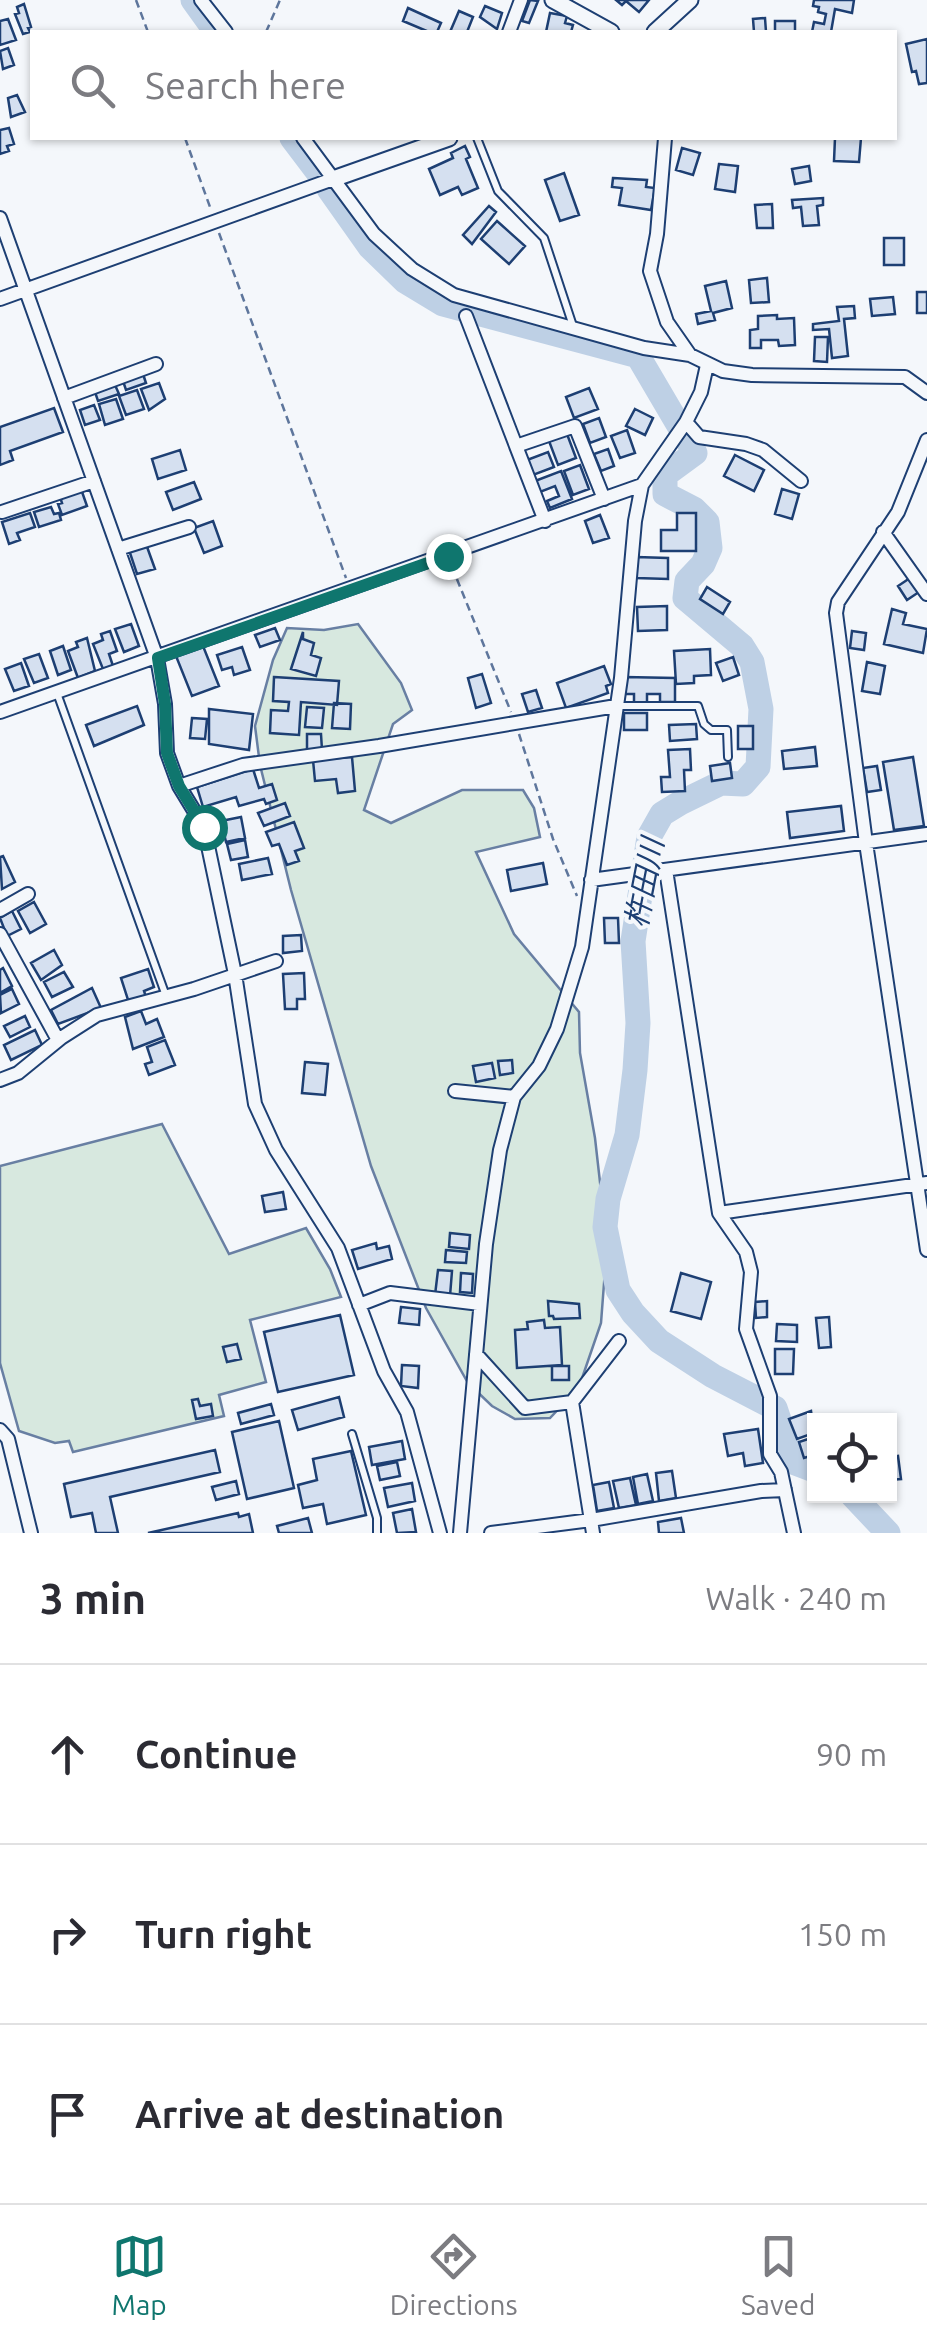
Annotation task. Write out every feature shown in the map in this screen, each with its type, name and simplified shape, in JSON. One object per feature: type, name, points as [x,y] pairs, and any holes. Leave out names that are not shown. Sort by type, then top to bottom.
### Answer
[{"type":"street","points":[[201,0],[224,30]]},
{"type":"street","points":[[510,30],[520,0]]},
{"type":"street","points":[[553,0],[607,30]]},
{"type":"street","points":[[657,30],[690,0]]},
{"type":"street","points":[[304,140],[374,234],[412,269],[454,294],[644,348],[690,354]]},
{"type":"street","points":[[0,299],[443,140]]},
{"type":"street","points":[[664,140],[658,234],[650,271],[667,322],[690,354],[707,365],[752,375],[905,377],[927,393]]},
{"type":"street","points":[[0,218],[158,658],[167,753],[179,786],[204,827],[235,974],[255,1104],[276,1150],[338,1248],[384,1371],[407,1412],[440,1533]]},
{"type":"street","points":[[466,316],[545,520]]},
{"type":"street","points":[[64,398],[156,364]]},
{"type":"street","points":[[460,1533],[480,1304],[500,1150],[514,1097],[539,1066],[557,1030],[582,947],[642,485],[683,427],[701,392],[707,365]]},
{"type":"street","points":[[516,446],[576,426],[604,499]]},
{"type":"street","points":[[683,427],[699,437],[763,450],[801,481]]},
{"type":"street","points":[[927,440],[898,512],[838,602],[836,613],[866,843],[922,1184],[927,1250]]},
{"type":"street","points":[[2,512],[94,481]]},
{"type":"street","points":[[0,712],[642,485]]},
{"type":"street","points":[[118,549],[189,527]]},
{"type":"street","points":[[883,532],[927,594]]},
{"type":"street","points":[[179,786],[243,765],[616,706]]},
{"type":"street","points":[[592,880],[927,834]]},
{"type":"street","points":[[666,870],[719,1213],[746,1252],[751,1272],[746,1329],[768,1406],[770,1454],[781,1472],[794,1533]]},
{"type":"street","points":[[0,910],[28,894]]},
{"type":"street","points":[[0,934],[58,1040]]},
{"type":"street","points":[[0,1080],[18,1073],[97,1015],[276,962]]},
{"type":"street","points":[[455,1091],[514,1097]]},
{"type":"street","points":[[719,1213],[922,1184]]},
{"type":"street","points":[[359,1305],[390,1293],[480,1304]]},
{"type":"street","points":[[476,1354],[526,1408],[572,1402],[619,1341]]},
{"type":"street","points":[[572,1402],[592,1527]]},
{"type":"street","points":[[0,1430],[8,1439],[32,1533]]},
{"type":"street","points":[[491,1533],[592,1527],[762,1490],[784,1490]]},
{"type":"lane","points":[[478,140],[498,191],[544,238],[574,329]]},
{"type":"lane","points":[[57,692],[166,996]]},
{"type":"lane","points":[[616,706],[698,706],[704,724],[711,730],[727,730],[728,757]]},
{"type":"lane","points":[[352,1434],[378,1533]]},
{"type":"path","points":[[136,0],[147,30]]},
{"type":"path","points":[[267,30],[280,0]]},
{"type":"path","points":[[186,140],[350,588]]},
{"type":"path","points":[[448,556],[514,721],[552,839],[586,918]]},
{"type":"shaded area","points":[[358,624],[401,683],[412,710],[393,724],[364,810],[391,823],[462,790],[523,790],[534,808],[540,837],[476,852],[514,934],[579,1012],[580,1053],[607,1244],[601,1323],[579,1387],[550,1418],[515,1419],[492,1406],[468,1383],[426,1308],[371,1166],[291,890],[260,765],[255,726],[273,660],[287,628],[324,630]]},
{"type":"shaded area","points":[[162,1124],[229,1254],[306,1228],[341,1297],[250,1320],[266,1382],[219,1395],[224,1416],[73,1452],[69,1441],[55,1443],[19,1431],[0,1363],[0,1166]]},
{"type":"building","points":[[530,0],[538,1],[529,23],[522,21]]},
{"type":"building","points":[[616,0],[649,0],[639,12],[626,1],[622,5]]},
{"type":"building","points":[[814,0],[854,0],[852,13],[835,9],[831,30],[812,30],[814,22],[824,24],[826,14],[813,6]]},
{"type":"building","points":[[24,4],[31,27],[30,32],[23,34],[15,14],[19,13],[17,7]]},
{"type":"building","points":[[485,6],[502,13],[497,29],[480,17]]},
{"type":"building","points":[[408,8],[441,23],[438,30],[424,30],[403,21]]},
{"type":"building","points":[[459,11],[473,17],[468,30],[451,30]]},
{"type":"building","points":[[550,13],[567,16],[565,23],[573,25],[572,30],[546,30]]},
{"type":"building","points":[[765,18],[766,30],[754,30],[753,19]]},
{"type":"building","points":[[8,19],[16,40],[0,45],[0,21]]},
{"type":"building","points":[[775,21],[795,21],[795,30],[775,30]]},
{"type":"building","points":[[927,39],[927,83],[919,84],[906,44]]},
{"type":"building","points":[[8,48],[14,65],[3,69],[0,51]]},
{"type":"building","points":[[17,95],[25,112],[11,117],[8,98]]},
{"type":"building","points":[[9,128],[14,144],[0,154],[0,130]]},
{"type":"building","points":[[835,140],[861,140],[859,162],[834,161]]},
{"type":"building","points":[[465,146],[478,188],[462,195],[458,187],[440,195],[429,169],[453,158],[451,153]]},
{"type":"building","points":[[682,148],[700,153],[693,175],[676,170]]},
{"type":"building","points":[[719,164],[738,166],[735,192],[715,189]]},
{"type":"building","points":[[809,166],[811,181],[795,184],[792,169]]},
{"type":"building","points":[[564,173],[579,215],[560,221],[545,180]]},
{"type":"building","points":[[613,178],[647,180],[646,187],[655,188],[651,210],[619,205],[622,188],[612,187]]},
{"type":"building","points":[[823,198],[823,205],[817,206],[819,225],[803,226],[801,207],[793,208],[792,200]]},
{"type":"building","points":[[772,204],[773,228],[757,228],[755,205]]},
{"type":"building","points":[[489,206],[496,212],[472,244],[463,235]]},
{"type":"building","points":[[497,221],[525,246],[509,264],[481,239]]},
{"type":"building","points":[[884,238],[904,238],[904,265],[884,265]]},
{"type":"building","points":[[767,278],[769,302],[751,303],[749,280]]},
{"type":"building","points":[[726,281],[732,308],[713,313],[715,320],[698,324],[696,314],[711,311],[705,286]]},
{"type":"building","points":[[917,292],[927,292],[927,313],[917,313]]},
{"type":"building","points":[[893,297],[895,314],[872,316],[870,299]]},
{"type":"building","points":[[854,306],[855,318],[844,319],[848,356],[832,358],[829,329],[813,330],[813,324],[839,321],[837,307]]},
{"type":"building","points":[[777,315],[777,319],[794,318],[795,345],[779,346],[778,340],[761,340],[761,348],[750,348],[750,330],[758,329],[758,316]]},
{"type":"building","points":[[815,337],[828,337],[827,362],[814,361]]},
{"type":"building","points":[[143,374],[146,383],[126,390],[123,381]]},
{"type":"building","points":[[159,383],[165,399],[149,410],[141,389]]},
{"type":"building","points":[[115,385],[119,394],[98,401],[95,392]]},
{"type":"building","points":[[589,388],[598,409],[574,418],[566,397]]},
{"type":"building","points":[[137,390],[144,409],[126,415],[119,396]]},
{"type":"building","points":[[116,399],[123,419],[105,425],[99,404]]},
{"type":"building","points":[[94,405],[100,420],[85,425],[80,410]]},
{"type":"building","points":[[54,408],[63,432],[10,451],[13,460],[0,465],[0,427]]},
{"type":"building","points":[[635,409],[653,418],[645,435],[626,426]]},
{"type":"building","points":[[599,418],[606,437],[590,443],[583,424]]},
{"type":"building","points":[[627,430],[635,453],[620,458],[611,436]]},
{"type":"building","points":[[567,434],[576,458],[558,465],[549,441]]},
{"type":"building","points":[[608,449],[614,466],[601,471],[594,454]]},
{"type":"building","points":[[180,450],[186,470],[158,479],[152,459]]},
{"type":"building","points":[[548,452],[554,467],[533,475],[527,460]]},
{"type":"building","points":[[735,455],[764,470],[754,491],[724,476]]},
{"type":"building","points":[[580,465],[589,489],[573,495],[564,471]]},
{"type":"building","points":[[561,471],[572,499],[550,508],[547,501],[559,496],[555,486],[540,492],[535,481]]},
{"type":"building","points":[[194,482],[201,499],[173,510],[166,492]]},
{"type":"building","points":[[81,489],[87,506],[62,515],[60,497]]},
{"type":"building","points":[[782,489],[799,494],[792,519],[775,514]]},
{"type":"building","points":[[51,507],[61,520],[39,527],[34,512]]},
{"type":"building","points":[[30,513],[35,527],[17,533],[20,540],[9,544],[2,522]]},
{"type":"building","points":[[677,513],[696,513],[696,551],[661,551],[661,530],[677,530]]},
{"type":"building","points":[[600,515],[609,538],[593,543],[585,521]]},
{"type":"building","points":[[213,521],[222,546],[204,553],[194,528]]},
{"type":"building","points":[[146,544],[155,569],[137,574],[129,550]]},
{"type":"building","points":[[636,557],[668,558],[668,579],[636,578]]},
{"type":"building","points":[[910,578],[919,592],[907,600],[898,586]]},
{"type":"building","points":[[707,587],[730,602],[723,614],[700,599]]},
{"type":"building","points":[[667,606],[667,630],[638,631],[637,607]]},
{"type":"building","points":[[892,609],[906,613],[903,624],[927,629],[923,653],[884,644]]},
{"type":"building","points":[[131,624],[139,646],[124,652],[115,629]]},
{"type":"building","points":[[275,628],[280,640],[260,647],[255,635]]},
{"type":"building","points":[[110,631],[117,651],[109,654],[113,666],[103,669],[93,644],[103,640],[101,634]]},
{"type":"building","points":[[852,631],[866,633],[864,650],[850,648]]},
{"type":"building","points":[[303,632],[303,639],[314,643],[311,655],[321,658],[316,676],[291,669]]},
{"type":"building","points":[[87,638],[95,671],[78,678],[68,651]]},
{"type":"building","points":[[63,646],[71,670],[58,675],[50,651]]},
{"type":"building","points":[[203,646],[219,686],[192,696],[176,656]]},
{"type":"building","points":[[242,647],[250,670],[234,675],[232,667],[222,670],[217,655]]},
{"type":"building","points":[[710,649],[711,675],[694,676],[694,683],[676,684],[674,651]]},
{"type":"building","points":[[39,654],[48,678],[34,683],[24,659]]},
{"type":"building","points":[[733,657],[739,675],[723,681],[716,663]]},
{"type":"building","points":[[867,662],[885,666],[880,694],[862,691]]},
{"type":"building","points":[[21,663],[29,686],[14,691],[5,669]]},
{"type":"building","points":[[604,666],[611,684],[606,686],[608,693],[566,708],[557,683]]},
{"type":"building","points":[[482,674],[491,703],[476,708],[468,678]]},
{"type":"building","points":[[274,677],[339,681],[337,705],[301,702],[299,735],[270,733],[271,710],[288,711],[289,702],[273,701]]},
{"type":"building","points":[[624,677],[675,678],[675,702],[660,702],[660,694],[647,694],[647,703],[634,703],[634,694],[624,694]]},
{"type":"building","points":[[536,690],[542,708],[528,712],[522,694]]},
{"type":"building","points":[[334,703],[351,704],[350,729],[332,728]]},
{"type":"building","points":[[137,706],[144,725],[94,746],[86,725]]},
{"type":"building","points":[[307,707],[324,708],[322,728],[305,727]]},
{"type":"building","points":[[209,709],[253,714],[249,750],[209,744]]},
{"type":"building","points":[[624,713],[647,713],[647,730],[624,730]]},
{"type":"building","points":[[192,718],[207,719],[205,739],[190,738]]},
{"type":"building","points":[[696,724],[697,739],[670,741],[669,725]]},
{"type":"building","points":[[738,726],[753,726],[753,749],[738,749]]},
{"type":"building","points":[[307,734],[321,734],[322,750],[307,751]]},
{"type":"building","points":[[815,747],[817,766],[784,769],[782,751]]},
{"type":"building","points":[[690,749],[691,770],[684,770],[685,791],[662,792],[661,777],[670,777],[668,750]]},
{"type":"building","points":[[352,757],[355,791],[338,793],[336,779],[315,781],[313,760]]},
{"type":"building","points":[[913,757],[924,826],[894,830],[883,762]]},
{"type":"building","points":[[730,763],[732,778],[712,781],[710,766]]},
{"type":"building","points":[[877,766],[881,790],[867,792],[863,768]]},
{"type":"building","points":[[253,769],[259,788],[272,784],[277,800],[266,804],[264,799],[239,806],[236,797],[203,807],[197,787]]},
{"type":"building","points":[[285,803],[290,816],[264,826],[258,813]]},
{"type":"building","points":[[841,806],[844,831],[790,838],[787,812]]},
{"type":"building","points":[[241,817],[245,838],[226,842],[221,821]]},
{"type":"building","points":[[294,822],[304,848],[295,851],[299,861],[287,865],[279,844],[272,846],[266,832]]},
{"type":"building","points":[[245,840],[248,857],[231,860],[227,844]]},
{"type":"building","points":[[3,856],[15,882],[2,889],[0,857]]},
{"type":"building","points":[[268,858],[272,874],[242,880],[239,864]]},
{"type":"building","points":[[543,863],[547,884],[511,891],[507,870]]},
{"type":"building","points":[[34,902],[46,924],[30,933],[18,911]]},
{"type":"building","points":[[12,911],[21,929],[7,936],[0,918]]},
{"type":"building","points":[[604,918],[618,918],[619,943],[605,943]]},
{"type":"building","points":[[301,935],[302,951],[283,953],[283,936]]},
{"type":"building","points":[[54,950],[62,965],[41,980],[31,963]]},
{"type":"building","points":[[3,968],[12,986],[0,993],[0,970]]},
{"type":"building","points":[[148,969],[154,987],[144,991],[146,997],[129,1003],[121,978]]},
{"type":"building","points":[[64,972],[73,987],[52,997],[44,982]]},
{"type":"building","points":[[304,973],[305,999],[297,999],[297,1009],[285,1009],[283,974]]},
{"type":"building","points":[[92,988],[101,1008],[58,1024],[51,1010]]},
{"type":"building","points":[[12,989],[19,1004],[1,1013],[0,995]]},
{"type":"building","points":[[141,1011],[146,1024],[157,1019],[164,1037],[133,1049],[125,1017]]},
{"type":"building","points":[[25,1016],[30,1027],[10,1037],[4,1026]]},
{"type":"building","points":[[35,1030],[42,1045],[11,1060],[4,1045]]},
{"type":"building","points":[[165,1040],[175,1065],[149,1075],[145,1064],[152,1062],[147,1047]]},
{"type":"building","points":[[512,1060],[513,1073],[500,1075],[498,1061]]},
{"type":"building","points":[[305,1062],[328,1064],[325,1095],[302,1093]]},
{"type":"building","points":[[492,1063],[495,1078],[476,1082],[473,1066]]},
{"type":"building","points":[[283,1192],[286,1209],[265,1212],[262,1196]]},
{"type":"building","points":[[450,1233],[470,1235],[469,1249],[449,1247]]},
{"type":"building","points":[[376,1243],[377,1249],[389,1246],[392,1259],[358,1269],[352,1250]]},
{"type":"building","points":[[446,1250],[467,1252],[466,1263],[445,1262]]},
{"type":"building","points":[[438,1270],[452,1271],[450,1296],[435,1295]]},
{"type":"building","points":[[461,1273],[473,1274],[472,1293],[460,1292]]},
{"type":"building","points":[[681,1273],[711,1282],[701,1319],[671,1311]]},
{"type":"building","points":[[548,1301],[579,1304],[580,1318],[554,1319],[549,1316]]},
{"type":"building","points":[[767,1301],[767,1317],[756,1318],[755,1302]]},
{"type":"building","points":[[401,1307],[420,1309],[419,1325],[399,1323]]},
{"type":"building","points":[[340,1315],[354,1375],[278,1392],[264,1332]]},
{"type":"building","points":[[829,1317],[831,1347],[819,1348],[816,1318]]},
{"type":"building","points":[[544,1320],[545,1328],[560,1327],[562,1365],[517,1368],[515,1330],[528,1329],[527,1322]]},
{"type":"building","points":[[777,1324],[797,1325],[797,1342],[776,1341]]},
{"type":"building","points":[[237,1344],[241,1359],[227,1362],[223,1347]]},
{"type":"building","points":[[775,1349],[794,1349],[793,1374],[775,1374]]},
{"type":"building","points":[[402,1365],[419,1366],[418,1388],[401,1386]]},
{"type":"building","points":[[552,1366],[569,1366],[569,1380],[552,1380]]},
{"type":"building","points":[[339,1397],[344,1417],[298,1430],[292,1410]]},
{"type":"building","points":[[198,1399],[200,1406],[211,1404],[213,1416],[196,1419],[192,1400]]},
{"type":"building","points":[[271,1404],[274,1415],[241,1424],[238,1413]]},
{"type":"building","points":[[811,1411],[807,1413],[807,1435],[797,1439],[789,1419]]},
{"type":"building","points":[[279,1421],[294,1488],[247,1499],[232,1432]]},
{"type":"building","points":[[758,1429],[763,1463],[745,1466],[743,1453],[728,1456],[724,1434]]},
{"type":"building","points":[[807,1439],[807,1457],[804,1458],[799,1442]]},
{"type":"building","points":[[402,1441],[405,1459],[372,1465],[369,1447]]},
{"type":"building","points":[[215,1450],[220,1472],[110,1497],[118,1533],[96,1533],[92,1513],[71,1517],[64,1484]]},
{"type":"building","points":[[351,1451],[366,1515],[327,1524],[323,1504],[303,1508],[298,1485],[317,1480],[313,1459]]},
{"type":"building","points":[[397,1462],[400,1476],[380,1480],[377,1466]]},
{"type":"building","points":[[672,1471],[676,1498],[659,1501],[656,1473]]},
{"type":"building","points":[[647,1474],[653,1501],[638,1504],[633,1477]]},
{"type":"building","points":[[630,1478],[636,1505],[619,1508],[613,1481]]},
{"type":"building","points":[[236,1481],[239,1494],[216,1500],[212,1487]]},
{"type":"building","points":[[609,1482],[614,1508],[597,1511],[593,1485]]},
{"type":"building","points":[[412,1483],[415,1501],[388,1507],[384,1488]]},
{"type":"building","points":[[412,1509],[416,1532],[397,1533],[393,1513]]},
{"type":"building","points":[[238,1513],[239,1517],[249,1514],[253,1533],[148,1533]]},
{"type":"building","points":[[308,1518],[312,1533],[279,1533],[277,1526]]},
{"type":"building","points":[[681,1518],[684,1533],[659,1533],[658,1522]]},
{"type":"waterway","name":"杵田川","points":[[193,0],[215,30]]},
{"type":"waterway","name":"杵田川","points":[[294,140],[320,175]]},
{"type":"waterway","name":"杵田川","points":[[329,189],[370,247],[405,281],[443,304],[638,356],[695,453],[665,475],[665,494],[694,509],[707,522],[710,548],[703,564],[687,581],[685,598],[742,646],[752,662],[761,709],[758,767],[743,784],[721,783],[662,814],[649,837],[633,941],[638,1023],[635,1070],[627,1135],[608,1199],[605,1227],[618,1290],[633,1313],[659,1341],[713,1376],[775,1408],[793,1462],[807,1467]]},
{"type":"waterway","name":"杵田川","points":[[860,1503],[888,1533]]},
{"type":"route","points":[[204,827],[179,786],[167,753],[158,658],[448,556]]}]
